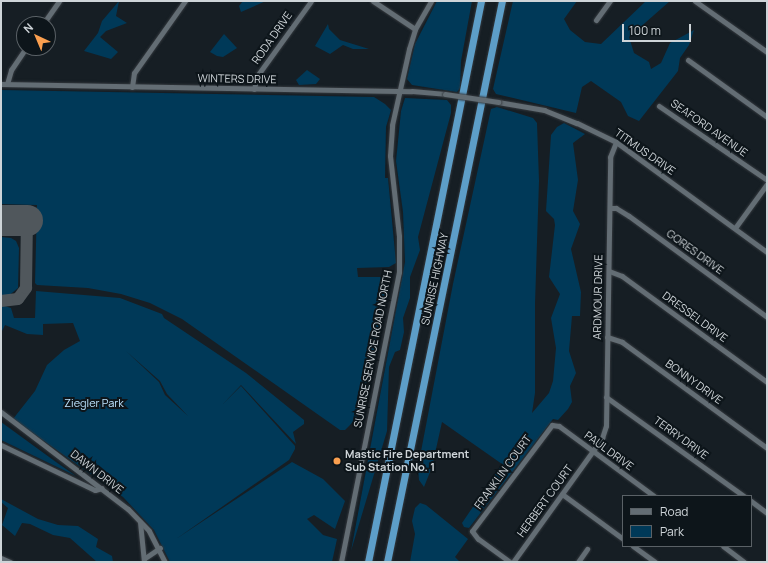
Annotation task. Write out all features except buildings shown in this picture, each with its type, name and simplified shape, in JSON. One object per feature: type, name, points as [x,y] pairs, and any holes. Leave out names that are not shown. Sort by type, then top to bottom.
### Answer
[{"type":"highway","name":"SUNRISE HIGHWAY","points":[[368,562],[481,1]]},
{"type":"highway","name":"SUNRISE HIGHWAY","points":[[387,562],[502,1]]},
{"type":"street","points":[[49,16],[59,1]]},
{"type":"street","points":[[132,87],[134,73],[185,1]]},
{"type":"street","name":"RODA DRIVE","points":[[254,89],[257,76],[311,1]]},
{"type":"street","points":[[373,1],[415,29]]},
{"type":"street","name":"SUNRISE SERVICE ROAD NORTH","points":[[341,562],[399,272],[399,236],[390,146],[399,92],[415,29],[430,1]]},
{"type":"street","points":[[596,20],[599,13],[610,1]]},
{"type":"street","points":[[695,1],[767,52]]},
{"type":"street","points":[[7,84],[11,70],[21,56]]},
{"type":"street","points":[[688,60],[767,117]]},
{"type":"street","name":"WINTERS DRIVE","points":[[1,84],[399,92],[445,94],[472,98]]},
{"type":"street","name":"TITMUS DRIVE","points":[[472,98],[551,113],[616,142],[767,252]]},
{"type":"street","name":"SEAFORD AVENUE","points":[[659,106],[767,180]]},
{"type":"street","name":"ARDMOUR DRIVE","points":[[593,451],[602,438],[606,426],[610,157],[616,142]]},
{"type":"street","points":[[735,228],[767,184]]},
{"type":"street","name":"GORES DRIVE","points":[[610,208],[616,208],[629,216],[767,317]]},
{"type":"street","name":"DRESSEL DRIVE","points":[[609,272],[622,276],[767,382]]},
{"type":"street","name":"BONNY DRIVE","points":[[607,337],[622,342],[767,448]]},
{"type":"street","name":"TERRY DRIVE","points":[[606,397],[743,495]]},
{"type":"street","name":"DAWN DRIVE","points":[[1,412],[102,488],[140,522],[160,548],[165,562]]},
{"type":"street","name":"PAUL DRIVE","points":[[552,425],[559,426],[653,495]]},
{"type":"street","name":"FRANKLIN COURT","points":[[510,562],[478,539],[472,531],[552,425]]},
{"type":"street","points":[[1,445],[95,490],[102,488]]},
{"type":"street","name":"HERBERT COURT","points":[[513,562],[593,451]]},
{"type":"street","points":[[562,494],[622,538]]},
{"type":"street","points":[[752,502],[767,513]]},
{"type":"street","points":[[140,522],[144,560]]},
{"type":"street","points":[[634,547],[655,562]]},
{"type":"street","points":[[723,547],[744,562]]},
{"type":"street","points":[[144,560],[160,548]]},
{"type":"street","points":[[578,562],[587,549]]},
{"type":"street","points":[[1,558],[10,562]]},
{"type":"green space","points":[[119,1],[116,16],[127,23],[106,31],[100,37],[118,52],[111,59],[84,51],[98,33],[102,21]]},
{"type":"green space","points":[[243,1],[266,1],[241,12],[239,6]]},
{"type":"green space","points":[[437,1],[472,1],[461,61],[460,88],[457,92],[412,85],[407,79],[415,44]]},
{"type":"green space","points":[[513,1],[577,1],[564,19],[570,30],[585,42],[601,44],[646,1],[670,1],[629,37],[634,53],[649,62],[651,69],[661,63],[670,43],[694,30],[689,45],[680,58],[678,71],[639,121],[628,116],[621,102],[591,81],[582,87],[576,113],[496,94],[493,89]]},
{"type":"green space","points":[[328,24],[329,29],[340,40],[369,49],[353,49],[343,45],[330,54],[315,46]]},
{"type":"green space","points":[[224,34],[237,48],[223,57],[217,56],[210,52]]},
{"type":"green space","points":[[307,70],[320,79],[316,84],[299,85],[296,80]]},
{"type":"green space","points":[[1,90],[374,97],[385,104],[391,110],[386,127],[385,178],[388,178],[396,263],[389,267],[357,268],[358,277],[381,277],[385,284],[385,296],[366,389],[356,418],[350,425],[345,430],[340,430],[182,319],[150,303],[121,294],[88,288],[37,285],[35,283],[37,205],[1,204]]},
{"type":"green space","points":[[405,98],[447,100],[451,105],[451,113],[418,237],[420,250],[410,277],[410,298],[403,318],[404,332],[400,350],[395,352],[389,367],[387,431],[351,551],[405,262],[403,212],[396,161],[401,111]]},
{"type":"green space","points":[[497,107],[533,118],[537,123],[539,181],[535,304],[535,393],[532,413],[549,393],[553,381],[556,348],[551,318],[560,294],[549,277],[555,225],[554,219],[546,211],[551,135],[557,127],[564,123],[585,134],[573,143],[578,180],[573,211],[580,224],[571,249],[581,292],[580,316],[572,316],[569,351],[576,373],[570,386],[572,402],[558,420],[553,419],[469,528],[464,527],[462,523],[502,464],[442,422],[432,467],[424,487],[419,480],[418,467],[453,284],[491,109]]},
{"type":"green space","points":[[1,237],[11,238],[16,241],[19,248],[18,288],[7,297],[1,296]]},
{"type":"green space","name":"Ziegler Park","points":[[36,291],[120,298],[162,314],[164,318],[246,373],[304,420],[304,424],[293,432],[296,444],[241,385],[222,405],[241,386],[295,446],[295,449],[289,460],[176,539],[292,462],[323,479],[345,501],[335,529],[314,515],[307,519],[323,535],[337,539],[332,562],[170,562],[154,530],[123,497],[13,419],[35,391],[47,365],[64,350],[80,341],[73,323],[43,324],[43,335],[27,334],[5,325],[1,333],[1,305],[11,308],[14,318],[35,318]],"holes":[[[126,351],[160,381],[167,394],[188,416],[165,395],[159,382]]]},
{"type":"green space","points":[[1,422],[56,462],[76,476],[1,440]]},
{"type":"green space","points":[[1,499],[38,519],[58,525],[78,526],[98,539],[96,547],[112,556],[113,562],[97,562],[70,538],[53,535],[30,524],[22,523],[15,536],[2,525],[8,508],[1,502]]},
{"type":"green space","points":[[420,503],[426,505],[468,539],[455,557],[460,562],[410,562],[415,534],[412,521],[415,508]]},
{"type":"taxiway","points":[[1,301],[18,299],[26,288],[27,220]]},
{"type":"runway","points":[[1,220],[27,220]]},
{"type":"place","name":"Mastic Fire Department Sub Station No. 1","points":[[337,461]]}]
